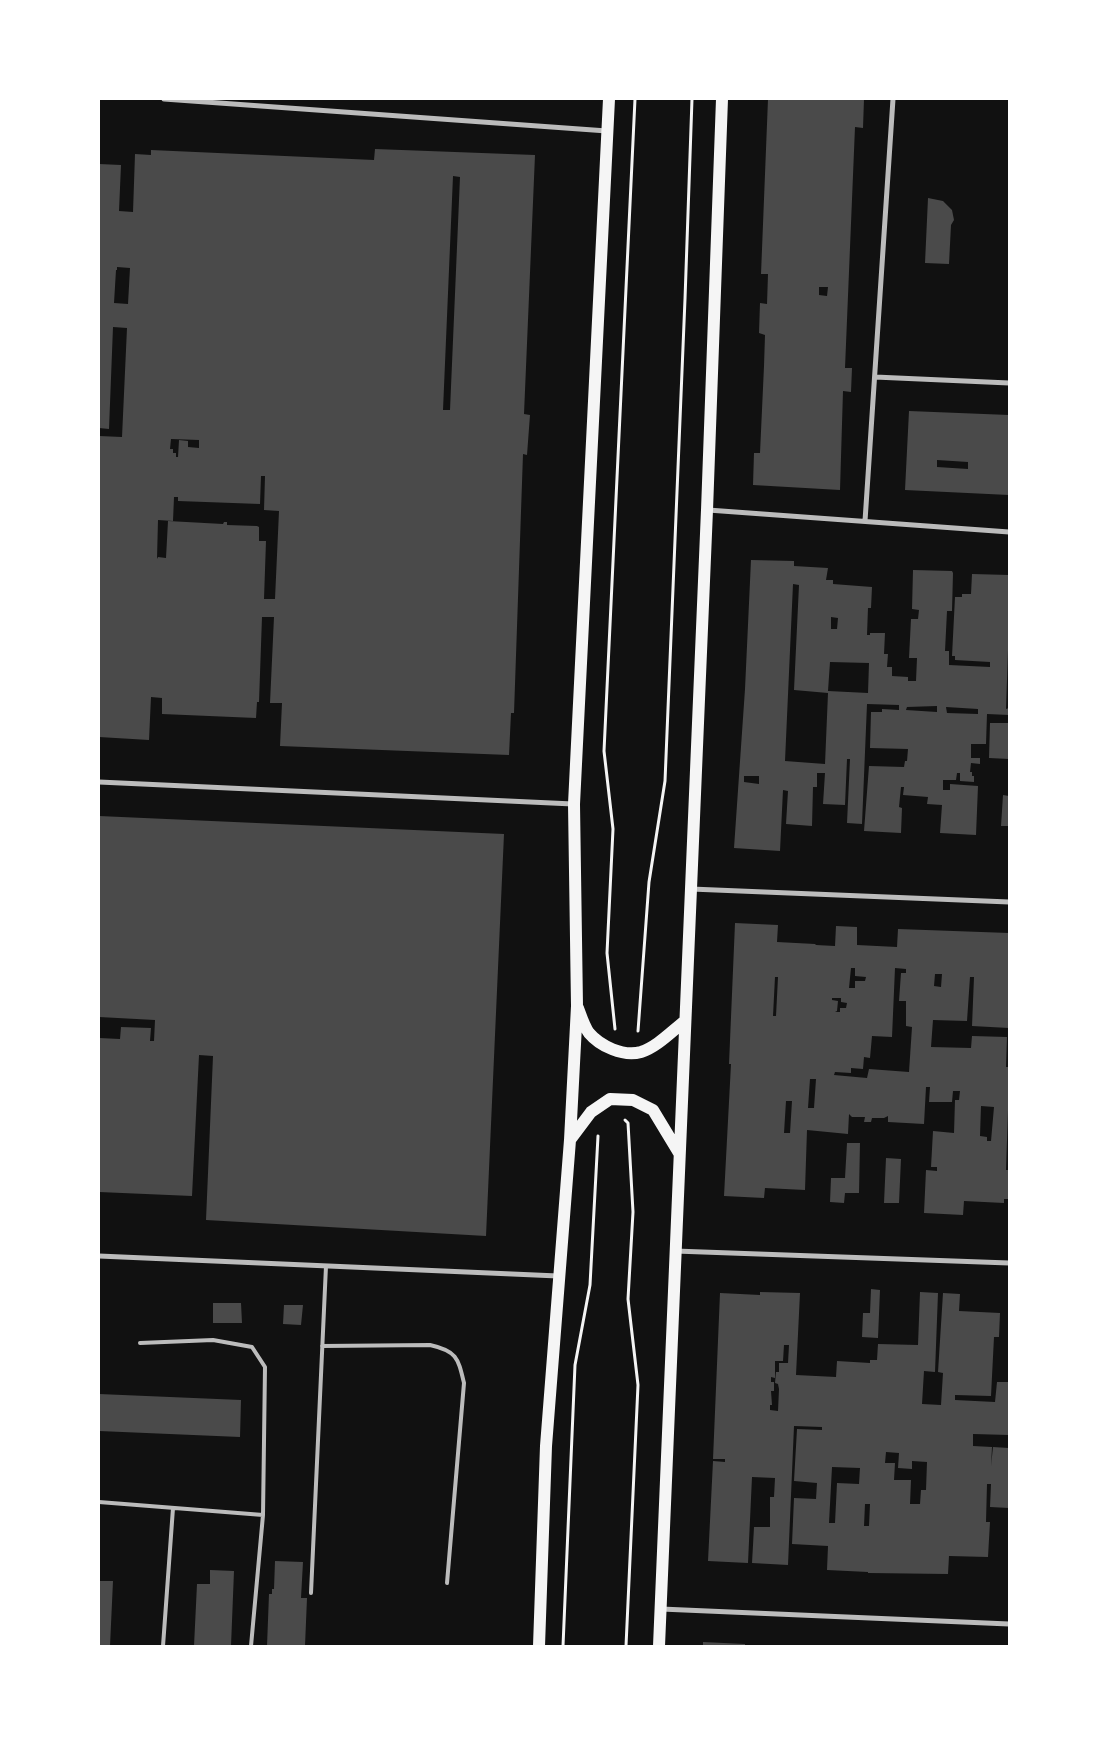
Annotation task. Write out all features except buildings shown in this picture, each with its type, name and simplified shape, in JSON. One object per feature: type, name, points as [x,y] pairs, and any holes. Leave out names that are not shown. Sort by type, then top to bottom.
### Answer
[{"type":"main road","points":[[539,1646],[546,1446],[570,1140],[577,1006],[574,804],[609,99]]},
{"type":"main road","points":[[659,1646],[707,510],[722,99]]},
{"type":"main road","points":[[577,1006],[588,1032],[600,1043],[622,1052],[640,1052],[649,1048],[685,1021]]},
{"type":"main road","points":[[570,1140],[591,1112],[610,1099],[633,1100],[653,1110],[679,1153]]},
{"type":"street","points":[[164,99],[607,131]]},
{"type":"street","points":[[865,521],[893,99]]},
{"type":"street","points":[[875,377],[1009,383]]},
{"type":"street","points":[[707,510],[1009,532]]},
{"type":"street","points":[[99,782],[574,804]]},
{"type":"street","points":[[690,889],[1009,902]]},
{"type":"street","points":[[675,1251],[1009,1263]]},
{"type":"street","points":[[99,1256],[560,1276]]},
{"type":"street","points":[[661,1609],[1009,1624]]},
{"type":"lane","points":[[310,1593],[326,1266]]},
{"type":"lane","points":[[140,1343],[213,1340],[252,1347],[265,1367],[263,1515],[251,1646]]},
{"type":"lane","points":[[322,1346],[430,1345],[447,1349],[459,1362],[464,1383],[447,1582]]},
{"type":"lane","points":[[99,1502],[263,1515]]},
{"type":"lane","points":[[163,1646],[173,1508]]},
{"type":"path","points":[[635,99],[604,751],[613,829],[607,953],[613,1026],[619,1035],[627,1039],[634,1037],[639,1029],[649,882],[665,780],[692,99]]},
{"type":"path","points":[[626,1052],[627,1039]]},
{"type":"path","points":[[620,1100],[616,1114],[628,1123],[633,1212],[628,1299],[638,1385],[626,1646]]},
{"type":"path","points":[[563,1646],[574,1365],[590,1285],[598,1131]]}]
